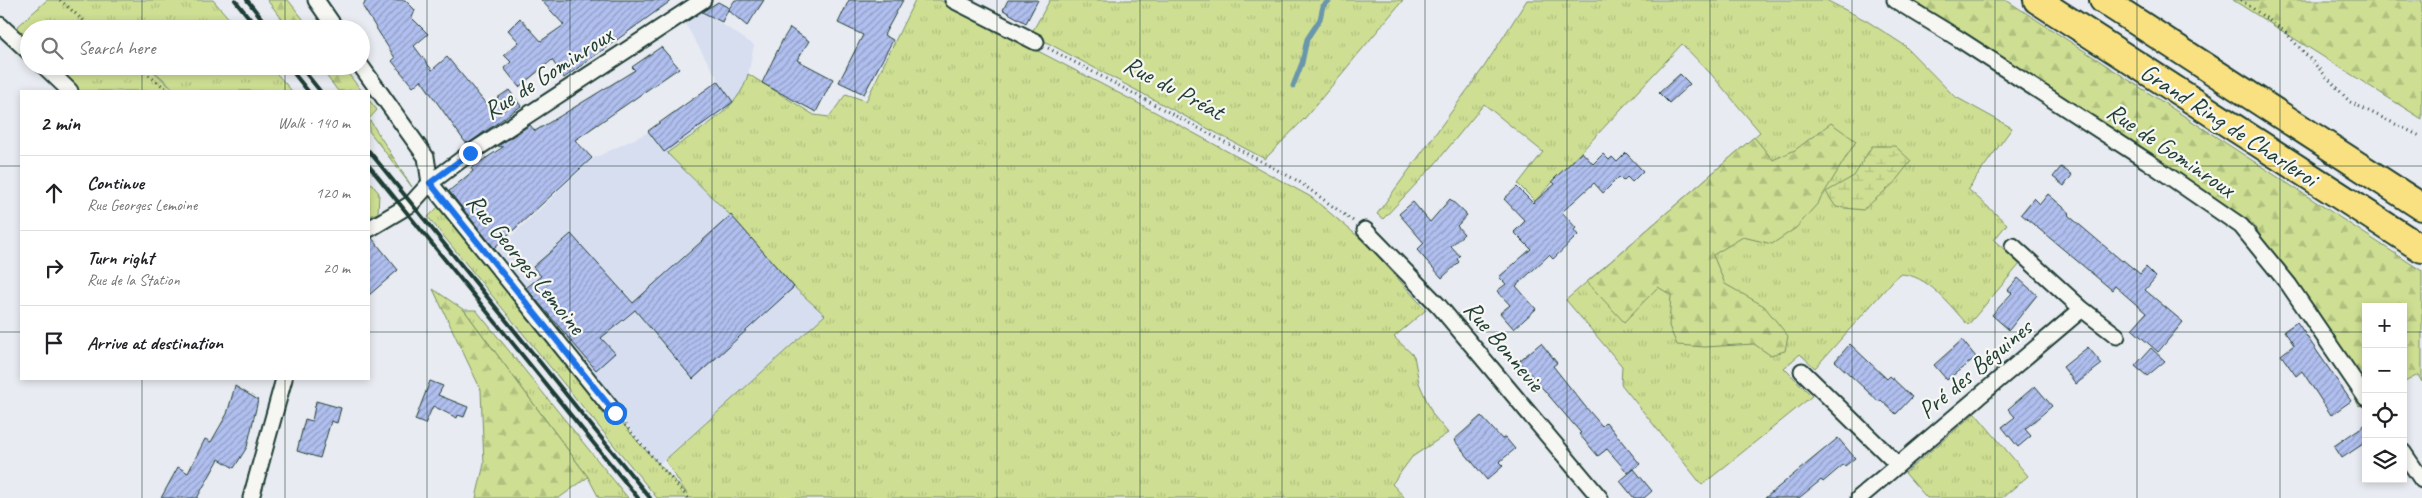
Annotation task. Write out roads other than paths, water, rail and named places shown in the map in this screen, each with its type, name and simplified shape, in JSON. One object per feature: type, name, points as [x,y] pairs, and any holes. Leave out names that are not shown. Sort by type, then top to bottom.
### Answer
[{"type":"highway","name":"Grand Ring de Charleroi","points":[[2037,0],[2422,250]]},
{"type":"highway","name":"Grand Ring de Charleroi","points":[[2103,0],[2422,207]]},
{"type":"street","points":[[316,0],[330,20]]},
{"type":"street","name":"Rue de Gominroux","points":[[370,228],[411,204],[430,183],[470,153],[703,0]]},
{"type":"street","points":[[953,0],[1036,42]]},
{"type":"street","name":"Rue de Gominroux","points":[[1895,0],[2106,134],[2241,226],[2289,285],[2363,393]]},
{"type":"street","points":[[0,24],[20,43]]},
{"type":"street","points":[[53,75],[69,90]]},
{"type":"street","points":[[367,75],[426,157],[430,183]]},
{"type":"street","name":"Rue Georges Lemoine","points":[[430,183],[615,413]]},
{"type":"street","name":"Rue Bonnevie","points":[[1365,230],[1439,306],[1600,498]]},
{"type":"street","points":[[2013,246],[2082,309],[2117,336]]},
{"type":"street","name":"Pré des Béguines","points":[[1859,498],[2082,309]]},
{"type":"street","points":[[1802,371],[1898,465]]},
{"type":"street","points":[[250,498],[284,380]]},
{"type":"street","points":[[2407,458],[2422,480]]},
{"type":"waterway","points":[[1293,86],[1302,63],[1307,39],[1320,19],[1323,6],[1330,0]]},
{"type":"railway","points":[[235,0],[251,20]]},
{"type":"railway","points":[[247,0],[263,20]]},
{"type":"railway","points":[[295,75],[307,90]]},
{"type":"railway","points":[[307,75],[319,90]]},
{"type":"railway","points":[[370,152],[650,498]]},
{"type":"railway","points":[[370,167],[638,498]]}]
